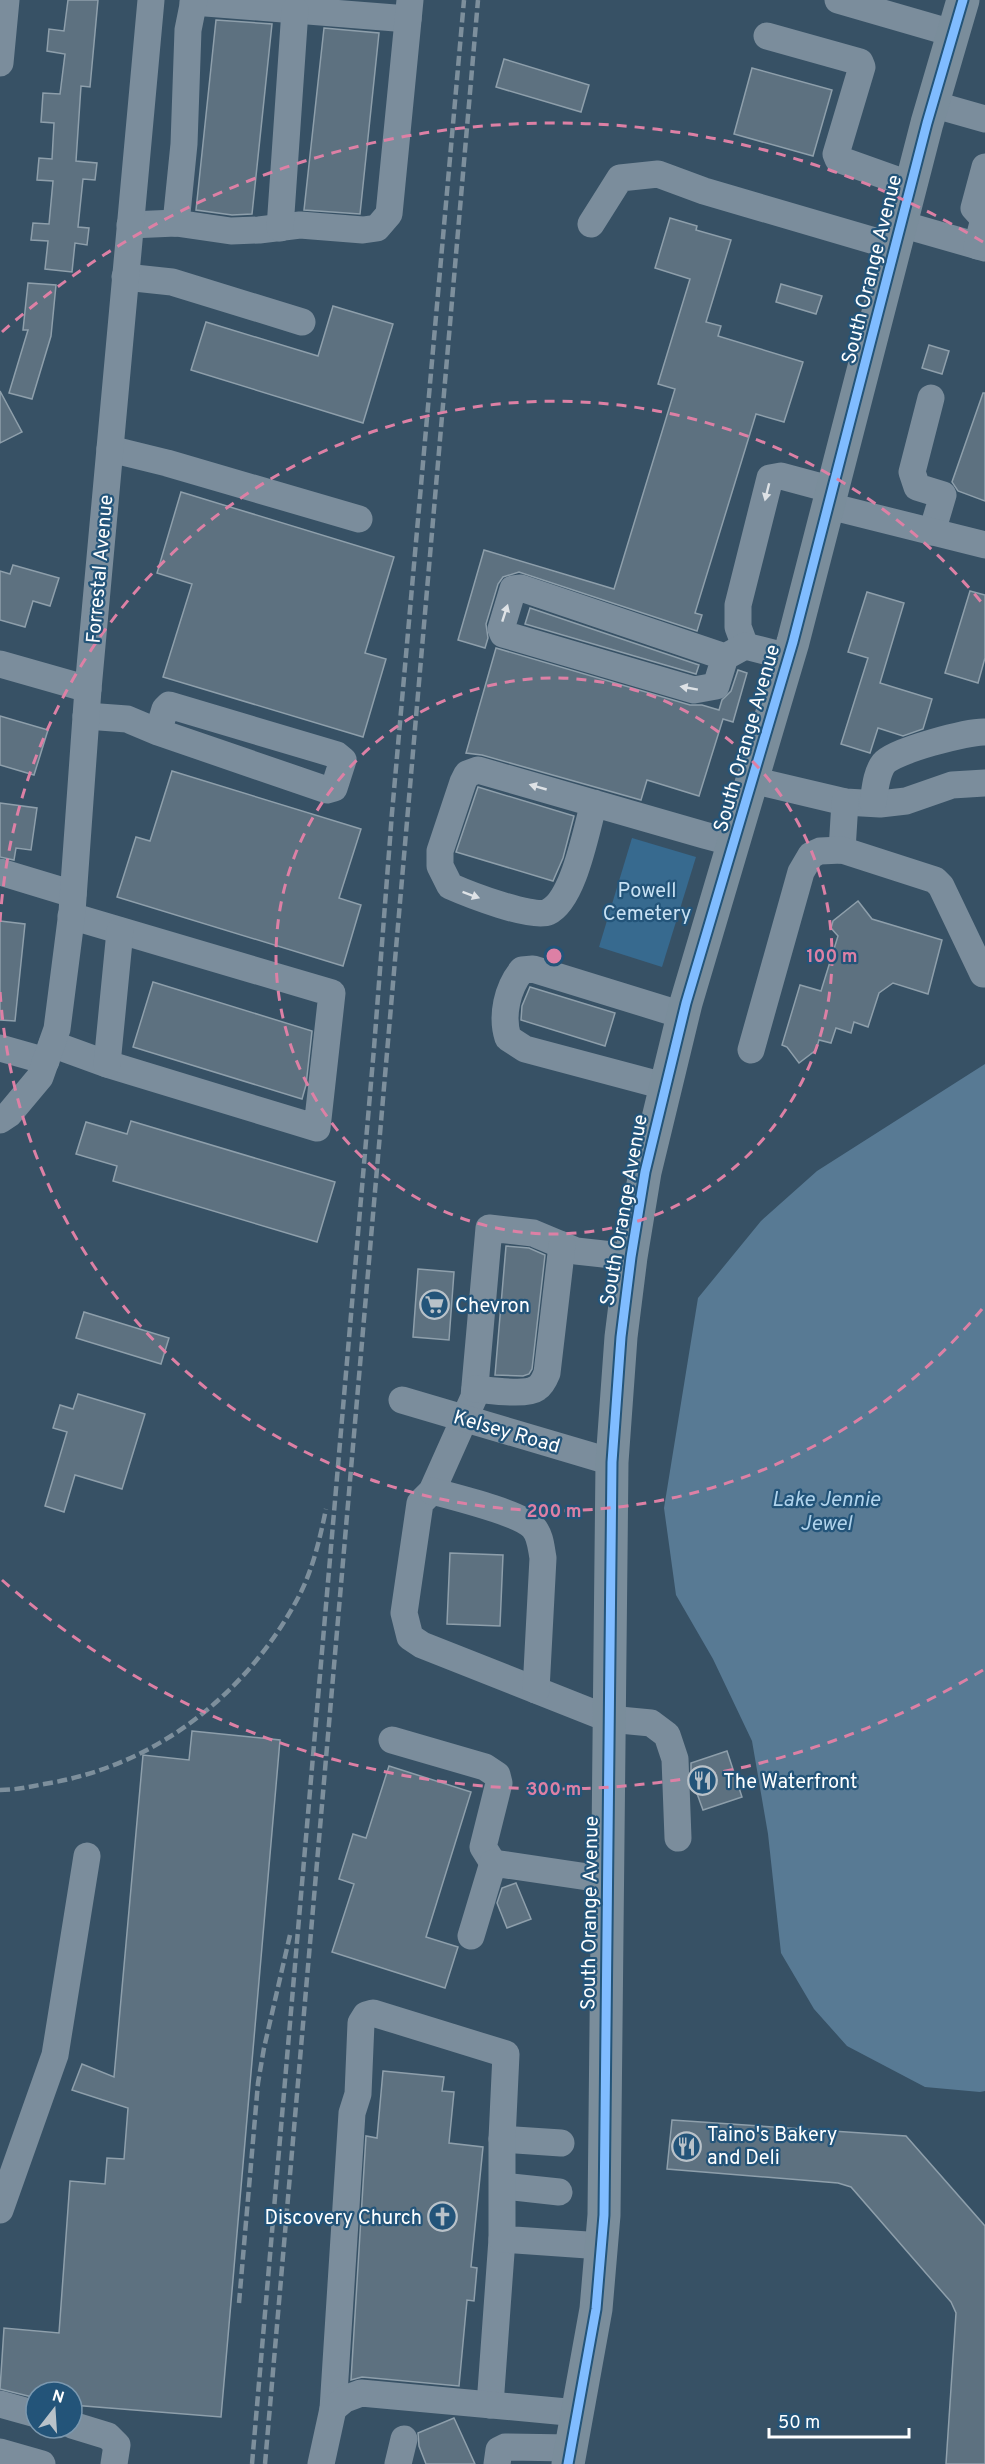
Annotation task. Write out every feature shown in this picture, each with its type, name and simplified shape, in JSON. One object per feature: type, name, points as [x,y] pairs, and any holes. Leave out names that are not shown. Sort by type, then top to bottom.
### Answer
[{"type":"main road","name":"South Orange Avenue","points":[[569,2456],[596,2309],[602,2246],[612,1462],[621,1337],[631,1257],[645,1172],[682,1015],[789,657],[932,104],[963,0]]},
{"type":"street","points":[[0,63],[6,0]]},
{"type":"street","name":"Forrestal Avenue","points":[[0,1119],[9,1114],[40,1077],[57,1029],[72,907],[88,689],[151,0]]},
{"type":"street","points":[[838,0],[898,8],[952,33]]},
{"type":"street","points":[[130,225],[176,223],[231,231],[300,225],[363,230],[377,228],[389,214],[409,10],[295,10],[194,1],[188,30],[184,144],[176,223]]},
{"type":"street","points":[[280,228],[295,10]]},
{"type":"street","points":[[767,36],[860,62],[862,67],[836,154],[838,159],[911,185]]},
{"type":"street","points":[[932,104],[985,119]]},
{"type":"street","points":[[591,224],[620,178],[658,174],[704,191],[898,236],[981,247],[984,219],[974,208],[985,166]]},
{"type":"street","points":[[125,277],[172,282],[302,322]]},
{"type":"street","points":[[931,398],[912,472],[916,488],[943,495],[932,532]]},
{"type":"street","points":[[110,449],[167,463],[359,519]]},
{"type":"street","points":[[789,657],[735,651],[521,588],[513,589],[501,628],[503,634],[694,690],[716,686],[735,651],[738,604],[770,478],[781,476],[831,498],[932,532],[985,545]]},
{"type":"street","points":[[0,664],[88,689]]},
{"type":"street","points":[[86,716],[127,719],[158,732],[327,790],[334,788],[343,760],[338,755],[169,705],[165,709],[158,732]]},
{"type":"street","points":[[873,803],[880,771],[885,761],[895,755],[952,736],[974,731],[985,732]]},
{"type":"street","points":[[594,803],[572,880],[560,904],[546,912],[534,914],[473,896],[450,886],[440,866],[440,850],[467,774],[478,770],[594,803],[734,843]]},
{"type":"street","points":[[752,780],[845,802],[873,803],[906,801],[952,785],[985,783]]},
{"type":"street","points":[[842,850],[845,802]]},
{"type":"street","points":[[751,1050],[806,861],[820,851],[842,850],[935,880],[941,886],[983,974]]},
{"type":"street","points":[[0,872],[120,931],[332,993],[317,1128],[107,1064],[49,1052],[0,1048]]},
{"type":"street","points":[[0,890],[72,907]]},
{"type":"street","points":[[107,1064],[120,931]]},
{"type":"street","points":[[664,1086],[525,1049],[508,1038],[504,1024],[507,1001],[514,979],[522,970],[533,969],[682,1015]]},
{"type":"street","points":[[631,1257],[576,1251],[533,1233],[489,1228],[474,1398],[432,1491],[420,1503],[404,1613],[410,1637],[422,1645],[609,1719],[651,1723],[667,1735],[675,1759],[678,1838]]},
{"type":"street","points":[[475,1389],[529,1392],[538,1388],[543,1381],[547,1373],[562,1245]]},
{"type":"street","name":"Kelsey Road","points":[[402,1400],[612,1462]]},
{"type":"street","points":[[432,1491],[516,1517],[533,1527],[540,1540],[543,1558],[536,1690]]},
{"type":"street","points":[[392,1740],[485,1767],[497,1775],[499,1783],[483,1847],[493,1863],[471,1936]]},
{"type":"street","points":[[0,2210],[55,2055],[87,1856]]},
{"type":"street","points":[[493,1863],[608,1880]]},
{"type":"street","points":[[321,2464],[333,2409],[352,2113],[358,2094],[361,2023],[366,2015],[373,2013],[506,2054],[501,2139],[502,2239],[490,2405]]},
{"type":"street","points":[[501,2139],[561,2143]]},
{"type":"street","points":[[503,2186],[559,2192]]},
{"type":"street","points":[[502,2239],[602,2246]]},
{"type":"street","points":[[333,2409],[345,2399],[361,2393],[578,2413]]},
{"type":"street","points":[[0,2404],[24,2411]]},
{"type":"street","points":[[84,2429],[108,2436],[117,2445],[114,2464]]},
{"type":"street","points":[[497,2464],[499,2450],[506,2447],[569,2456]]},
{"type":"street","points":[[0,2452],[42,2464]]},
{"type":"green space","name":"Powell Cemetery","points":[[632,838],[696,857],[662,967],[599,947]]},
{"type":"water","name":"Lake Jennie Jewel","points":[[985,1064],[985,2091],[980,2092],[925,2087],[847,2046],[814,2009],[781,1953],[768,1834],[752,1741],[713,1659],[676,1595],[664,1508],[698,1298],[761,1221],[817,1171]]},
{"type":"building","points":[[68,0],[98,0],[90,87],[81,86],[76,161],[97,163],[95,180],[83,179],[78,227],[89,228],[87,245],[75,243],[72,272],[45,269],[48,241],[31,240],[33,223],[49,224],[53,181],[37,180],[39,158],[52,159],[54,123],[41,122],[43,93],[60,94],[65,54],[47,51],[49,29],[64,31]]},
{"type":"building","points":[[216,20],[272,24],[252,214],[232,215],[196,210]]},
{"type":"building","points":[[324,28],[379,33],[360,214],[304,210]]},
{"type":"building","points":[[504,59],[589,85],[581,112],[496,87]]},
{"type":"building","points":[[752,68],[832,90],[813,156],[734,134]]},
{"type":"building","points":[[670,218],[697,226],[696,230],[731,240],[706,322],[721,326],[718,336],[803,362],[784,422],[756,414],[695,613],[702,615],[697,631],[519,572],[503,577],[498,584],[486,624],[488,638],[485,648],[458,640],[484,550],[614,589],[675,389],[658,384],[690,279],[655,268]]},
{"type":"building","points":[[28,283],[56,285],[51,336],[32,399],[9,393],[28,330],[23,330]]},
{"type":"building","points":[[781,284],[822,296],[816,314],[776,302]]},
{"type":"building","points":[[333,306],[393,324],[363,423],[191,370],[206,322],[318,356]]},
{"type":"building","points":[[929,345],[949,351],[942,374],[922,368]]},
{"type":"building","points":[[0,391],[22,432],[0,443]]},
{"type":"building","points":[[983,393],[985,393],[985,501],[958,491],[952,482]]},
{"type":"building","points":[[181,492],[394,557],[365,653],[386,659],[363,737],[163,677],[192,584],[157,573]]},
{"type":"building","points":[[13,565],[59,578],[50,606],[33,601],[25,627],[0,620],[0,571],[10,574]]},
{"type":"building","points":[[970,591],[985,595],[985,658],[978,683],[945,673]]},
{"type":"building","points":[[867,592],[904,603],[880,683],[932,699],[923,729],[903,736],[878,728],[870,753],[841,744],[868,658],[848,652]]},
{"type":"building","points":[[530,608],[699,665],[696,674],[525,624]]},
{"type":"building","points":[[496,648],[690,705],[702,705],[719,710],[722,700],[731,691],[738,670],[747,673],[733,722],[723,719],[699,796],[647,780],[641,800],[482,755],[466,753]]},
{"type":"building","points":[[0,716],[48,730],[34,775],[0,765]]},
{"type":"building","points":[[172,771],[361,829],[339,898],[361,905],[343,966],[117,897],[136,837],[150,841]]},
{"type":"building","points":[[478,787],[574,816],[563,858],[553,881],[456,852]]},
{"type":"building","points":[[0,803],[37,808],[31,850],[16,848],[14,860],[0,857]]},
{"type":"building","points":[[858,901],[872,919],[942,940],[928,994],[893,983],[879,993],[868,1027],[854,1022],[851,1033],[836,1028],[831,1043],[819,1040],[816,1050],[799,1063],[787,1047],[782,1045],[800,985],[821,991],[838,936],[831,928],[833,921]]},
{"type":"building","points":[[0,921],[25,924],[15,1021],[0,1020]]},
{"type":"building","points":[[153,982],[312,1031],[306,1085],[302,1099],[133,1047]]},
{"type":"building","points":[[530,987],[615,1013],[605,1046],[521,1020],[522,1006]]},
{"type":"building","points":[[131,1121],[335,1182],[317,1242],[113,1181],[117,1166],[76,1154],[86,1122],[127,1134]]},
{"type":"building","name":"Chevron","points":[[506,1246],[529,1248],[545,1255],[532,1369],[529,1374],[523,1376],[495,1375]]},
{"type":"building","name":"Chevron","points":[[418,1269],[454,1272],[449,1340],[413,1337]]},
{"type":"building","points":[[84,1312],[169,1338],[161,1364],[76,1338]]},
{"type":"building","points":[[78,1394],[145,1414],[122,1489],[75,1475],[64,1512],[45,1506],[67,1432],[53,1428],[60,1405],[73,1409]]},
{"type":"building","points":[[450,1553],[503,1555],[500,1626],[447,1624]]},
{"type":"building","points":[[192,1731],[280,1740],[221,2417],[84,2406],[84,2380],[24,2380],[24,2395],[0,2389],[4,2328],[59,2333],[70,2181],[105,2184],[107,2158],[124,2159],[128,2108],[72,2090],[82,2064],[114,2077],[143,1755],[189,1760]]},
{"type":"building","points":[[727,1751],[742,1797],[703,1810],[691,1777],[691,1763]]},
{"type":"building","points":[[389,1766],[471,1792],[426,1937],[458,1947],[445,1988],[332,1952],[354,1884],[339,1879],[353,1834],[366,1838]]},
{"type":"building","points":[[516,1883],[531,1919],[507,1928],[497,1903],[502,1888]]},
{"type":"building","points":[[383,2071],[444,2077],[442,2091],[454,2092],[449,2143],[483,2147],[471,2267],[477,2268],[474,2301],[467,2300],[459,2386],[362,2377],[351,2380],[366,2136],[377,2138]]},
{"type":"building","points":[[672,2120],[906,2136],[985,2226],[985,2464],[946,2464],[956,2313],[951,2302],[851,2187],[838,2183],[667,2169]]},
{"type":"building","points":[[454,2418],[475,2464],[426,2464],[419,2446],[418,2433]]},
{"type":"railway","points":[[252,2464],[374,1048],[392,813],[464,0]]},
{"type":"railway","points":[[265,2464],[478,0]]},
{"type":"railway","points":[[0,1790],[31,1787],[90,1773],[127,1759],[163,1741],[196,1719],[226,1693],[254,1663],[278,1631],[304,1586],[319,1542],[326,1509]]},
{"type":"railway","points":[[239,2303],[258,2083],[290,1935]]},
{"type":"cycle path","points":[[568,2464],[596,2309],[604,2215],[612,1462],[621,1337],[631,1257],[645,1172],[686,1003],[793,642],[927,123],[963,0]]},
{"type":"place","name":"Chevron","points":[[434,1305]]},
{"type":"place","name":"The Waterfront","points":[[702,1781]]},
{"type":"place","name":"Taino's Bakery and Deli","points":[[686,2146]]},
{"type":"place","name":"Discovery Church","points":[[443,2217]]}]
